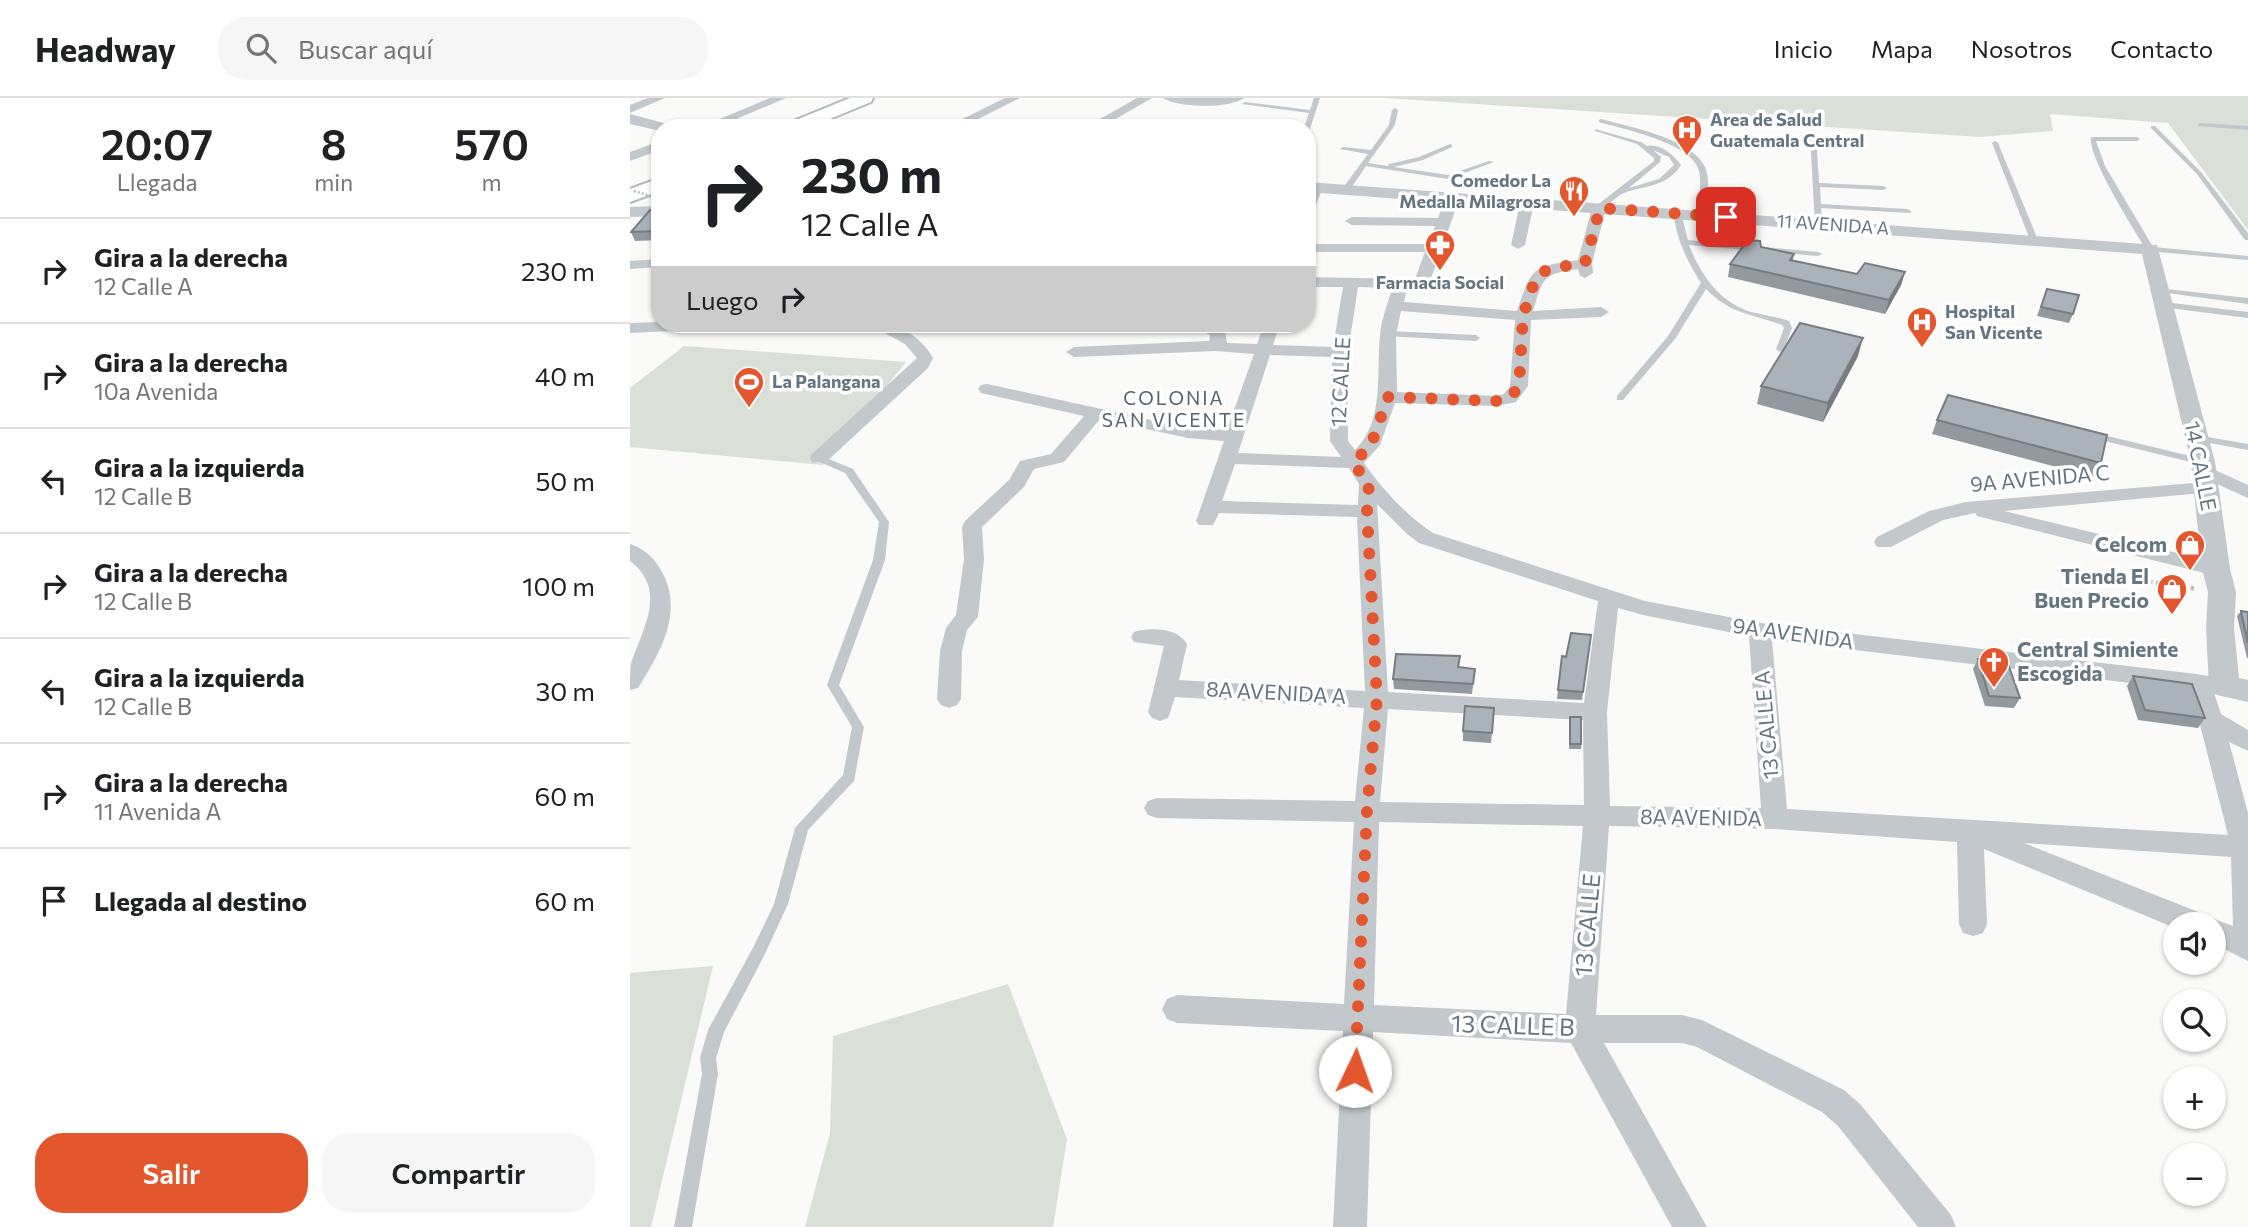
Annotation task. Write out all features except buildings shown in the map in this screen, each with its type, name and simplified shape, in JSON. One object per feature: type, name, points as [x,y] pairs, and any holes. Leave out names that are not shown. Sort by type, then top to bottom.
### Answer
[{"type":"main road","points":[[818,119],[872,100]]},
{"type":"main road","points":[[837,119],[872,100]]},
{"type":"main road","points":[[631,202],[651,200]]},
{"type":"street","points":[[630,109],[659,98]]},
{"type":"street","points":[[727,119],[780,98]]},
{"type":"street","points":[[969,119],[1014,98]]},
{"type":"street","points":[[1107,119],[1146,98]]},
{"type":"street","points":[[1169,98],[1207,103],[1241,101]]},
{"type":"street","points":[[630,119],[651,124]]},
{"type":"street","points":[[630,157],[651,149]]},
{"type":"street","name":"11 AVENIDA A","points":[[1316,187],[1703,215],[1818,215],[2034,240],[2150,249]]},
{"type":"street","points":[[1316,282],[1421,284],[1453,197]]},
{"type":"street","points":[[1518,245],[1527,203]]},
{"type":"street","points":[[1388,397],[1497,401],[1510,398],[1519,386],[1523,316],[1536,277],[1558,267],[1585,268],[1600,208]]},
{"type":"street","points":[[1352,221],[1444,222]]},
{"type":"street","points":[[1316,248],[1434,248]]},
{"type":"street","name":"14 CALLE","points":[[2150,249],[2204,474],[2219,580],[2222,686]]},
{"type":"street","points":[[630,265],[651,264]]},
{"type":"street","name":"12 CALLE","points":[[1351,283],[1340,352],[1339,441],[1369,484]]},
{"type":"street","points":[[1226,458],[1353,463],[1371,445],[1388,397],[1388,334],[1400,285]]},
{"type":"street","points":[[1394,306],[1523,316],[1601,312]]},
{"type":"street","points":[[630,328],[651,327]]},
{"type":"street","points":[[819,458],[922,364],[925,358],[922,350],[907,337],[897,333]]},
{"type":"street","points":[[1207,333],[1264,349],[1340,352]]},
{"type":"street","points":[[1269,333],[1208,514],[1367,511]]},
{"type":"street","points":[[1074,352],[1217,338]]},
{"type":"street","points":[[987,389],[1188,433],[1233,436]]},
{"type":"street","points":[[949,699],[951,651],[957,628],[967,617],[974,559],[972,527],[975,521],[1017,483],[1027,465],[1060,455],[1096,414]]},
{"type":"street","points":[[2204,474],[2248,492]]},
{"type":"street","name":"9A AVENIDA C","points":[[1884,542],[1936,515],[1966,508],[2204,474]]},
{"type":"street","points":[[1350,1227],[1367,810],[1377,699],[1367,511],[1369,484]]},
{"type":"street","name":"9A AVENIDA","points":[[1369,484],[1414,530],[1426,538],[1643,608],[1760,631],[2222,686]]},
{"type":"street","points":[[1966,508],[2219,580]]},
{"type":"street","points":[[630,551],[647,564],[660,588],[660,617],[654,640],[645,661],[630,682]]},
{"type":"street","name":"13 CALLE","points":[[1580,1029],[1597,816],[1595,712],[1609,596]]},
{"type":"street","name":"13 CALLE A","points":[[1760,631],[1775,819]]},
{"type":"street","points":[[1142,637],[1171,639],[1176,643],[1160,712]]},
{"type":"street","points":[[2222,686],[2211,719],[2244,847],[2247,946],[2226,936]]},
{"type":"street","name":"8A AVENIDA A","points":[[1166,688],[1595,712]]},
{"type":"street","points":[[2211,719],[2248,742]]},
{"type":"street","name":"8A AVENIDA","points":[[1157,808],[1775,819],[2244,847]]},
{"type":"street","points":[[1973,924],[1970,832],[2167,912]]},
{"type":"street","name":"13 CALLE B","points":[[1177,1009],[1580,1029],[1682,1029],[1702,1034],[1833,1101],[1849,1115],[1939,1227]]},
{"type":"street","points":[[1580,1029],[1690,1227]]},
{"type":"lane","points":[[1311,119],[1317,98]]},
{"type":"lane","points":[[1241,101],[1313,112]]},
{"type":"lane","points":[[1346,189],[1392,125],[1395,110]]},
{"type":"lane","points":[[1601,121],[1678,146],[1695,158],[1702,167],[1703,215]]},
{"type":"lane","points":[[2200,125],[2248,128]]},
{"type":"lane","points":[[2153,127],[2199,173],[2248,238]]},
{"type":"lane","points":[[1597,130],[1671,156],[1678,165],[1674,173],[1648,186],[1623,191]]},
{"type":"lane","points":[[1813,134],[1818,215],[1907,211]]},
{"type":"lane","points":[[2137,139],[2100,138],[2092,141],[2102,166],[2150,249],[2248,257]]},
{"type":"lane","points":[[1600,208],[1657,162],[1658,157],[1639,143]]},
{"type":"lane","points":[[1995,143],[2034,240]]},
{"type":"lane","points":[[1381,167],[1421,159],[1450,146]]},
{"type":"lane","points":[[1343,149],[1372,152]]},
{"type":"lane","points":[[1364,164],[1448,177],[1491,162]]},
{"type":"lane","points":[[1816,185],[1883,188]]},
{"type":"lane","points":[[1677,213],[1695,271],[1717,296],[1743,312],[1786,323],[1788,328],[1780,349]]},
{"type":"lane","points":[[1685,242],[1818,254]]},
{"type":"lane","points":[[1620,398],[1672,337],[1705,284]]},
{"type":"lane","points":[[2162,297],[2248,301]]},
{"type":"lane","points":[[2162,297],[2248,315]]},
{"type":"lane","points":[[1388,334],[1476,338]]},
{"type":"lane","points":[[2084,433],[2204,474]]},
{"type":"lane","points":[[2196,438],[2248,447]]},
{"type":"lane","points":[[683,1227],[710,1074],[708,1058],[716,1030],[781,904],[803,828],[849,777],[858,727],[833,685],[879,561],[884,522],[849,471],[819,458]]},
{"type":"path","points":[[631,202],[651,200]]},
{"type":"path","points":[[2073,570],[2219,580]]},
{"type":"shaded area","points":[[1386,98],[2248,98],[2248,230],[2168,123],[2050,114],[2053,131],[1980,137]]},
{"type":"shaded area","name":"La Palangana","points":[[684,346],[906,362],[823,465],[630,447],[630,388]]},
{"type":"shaded area","points":[[713,966],[651,1227],[630,1227],[630,973]]},
{"type":"shaded area","points":[[1008,984],[1067,1139],[1053,1227],[805,1227],[830,1133],[833,1036]]},
{"type":"place","name":"Area de Salud Guatemala Central","points":[[1687,157]]},
{"type":"place","name":"Comedor La Medalla Milagrosa","points":[[1574,218]]},
{"type":"place","name":"Farmacia Social","points":[[1440,272]]},
{"type":"place","name":"Hospital San Vicente","points":[[1922,349]]},
{"type":"place","name":"La Palangana","points":[[749,409]]},
{"type":"place","name":"Celcom","points":[[2190,572]]},
{"type":"place","name":"Tienda El Buen Precio","points":[[2172,616]]},
{"type":"place","name":"Central Simiente Escogida","points":[[1994,689]]},
{"type":"district","name":"COLONIA SAN VICENTE","points":[[1174,409]]},
{"type":"route","points":[[1355,1071],[1367,810],[1377,699],[1367,511],[1369,484],[1353,463],[1371,445],[1388,397],[1497,401],[1510,398],[1519,386],[1523,316],[1536,277],[1548,269],[1585,263],[1600,208],[1726,217]]}]
